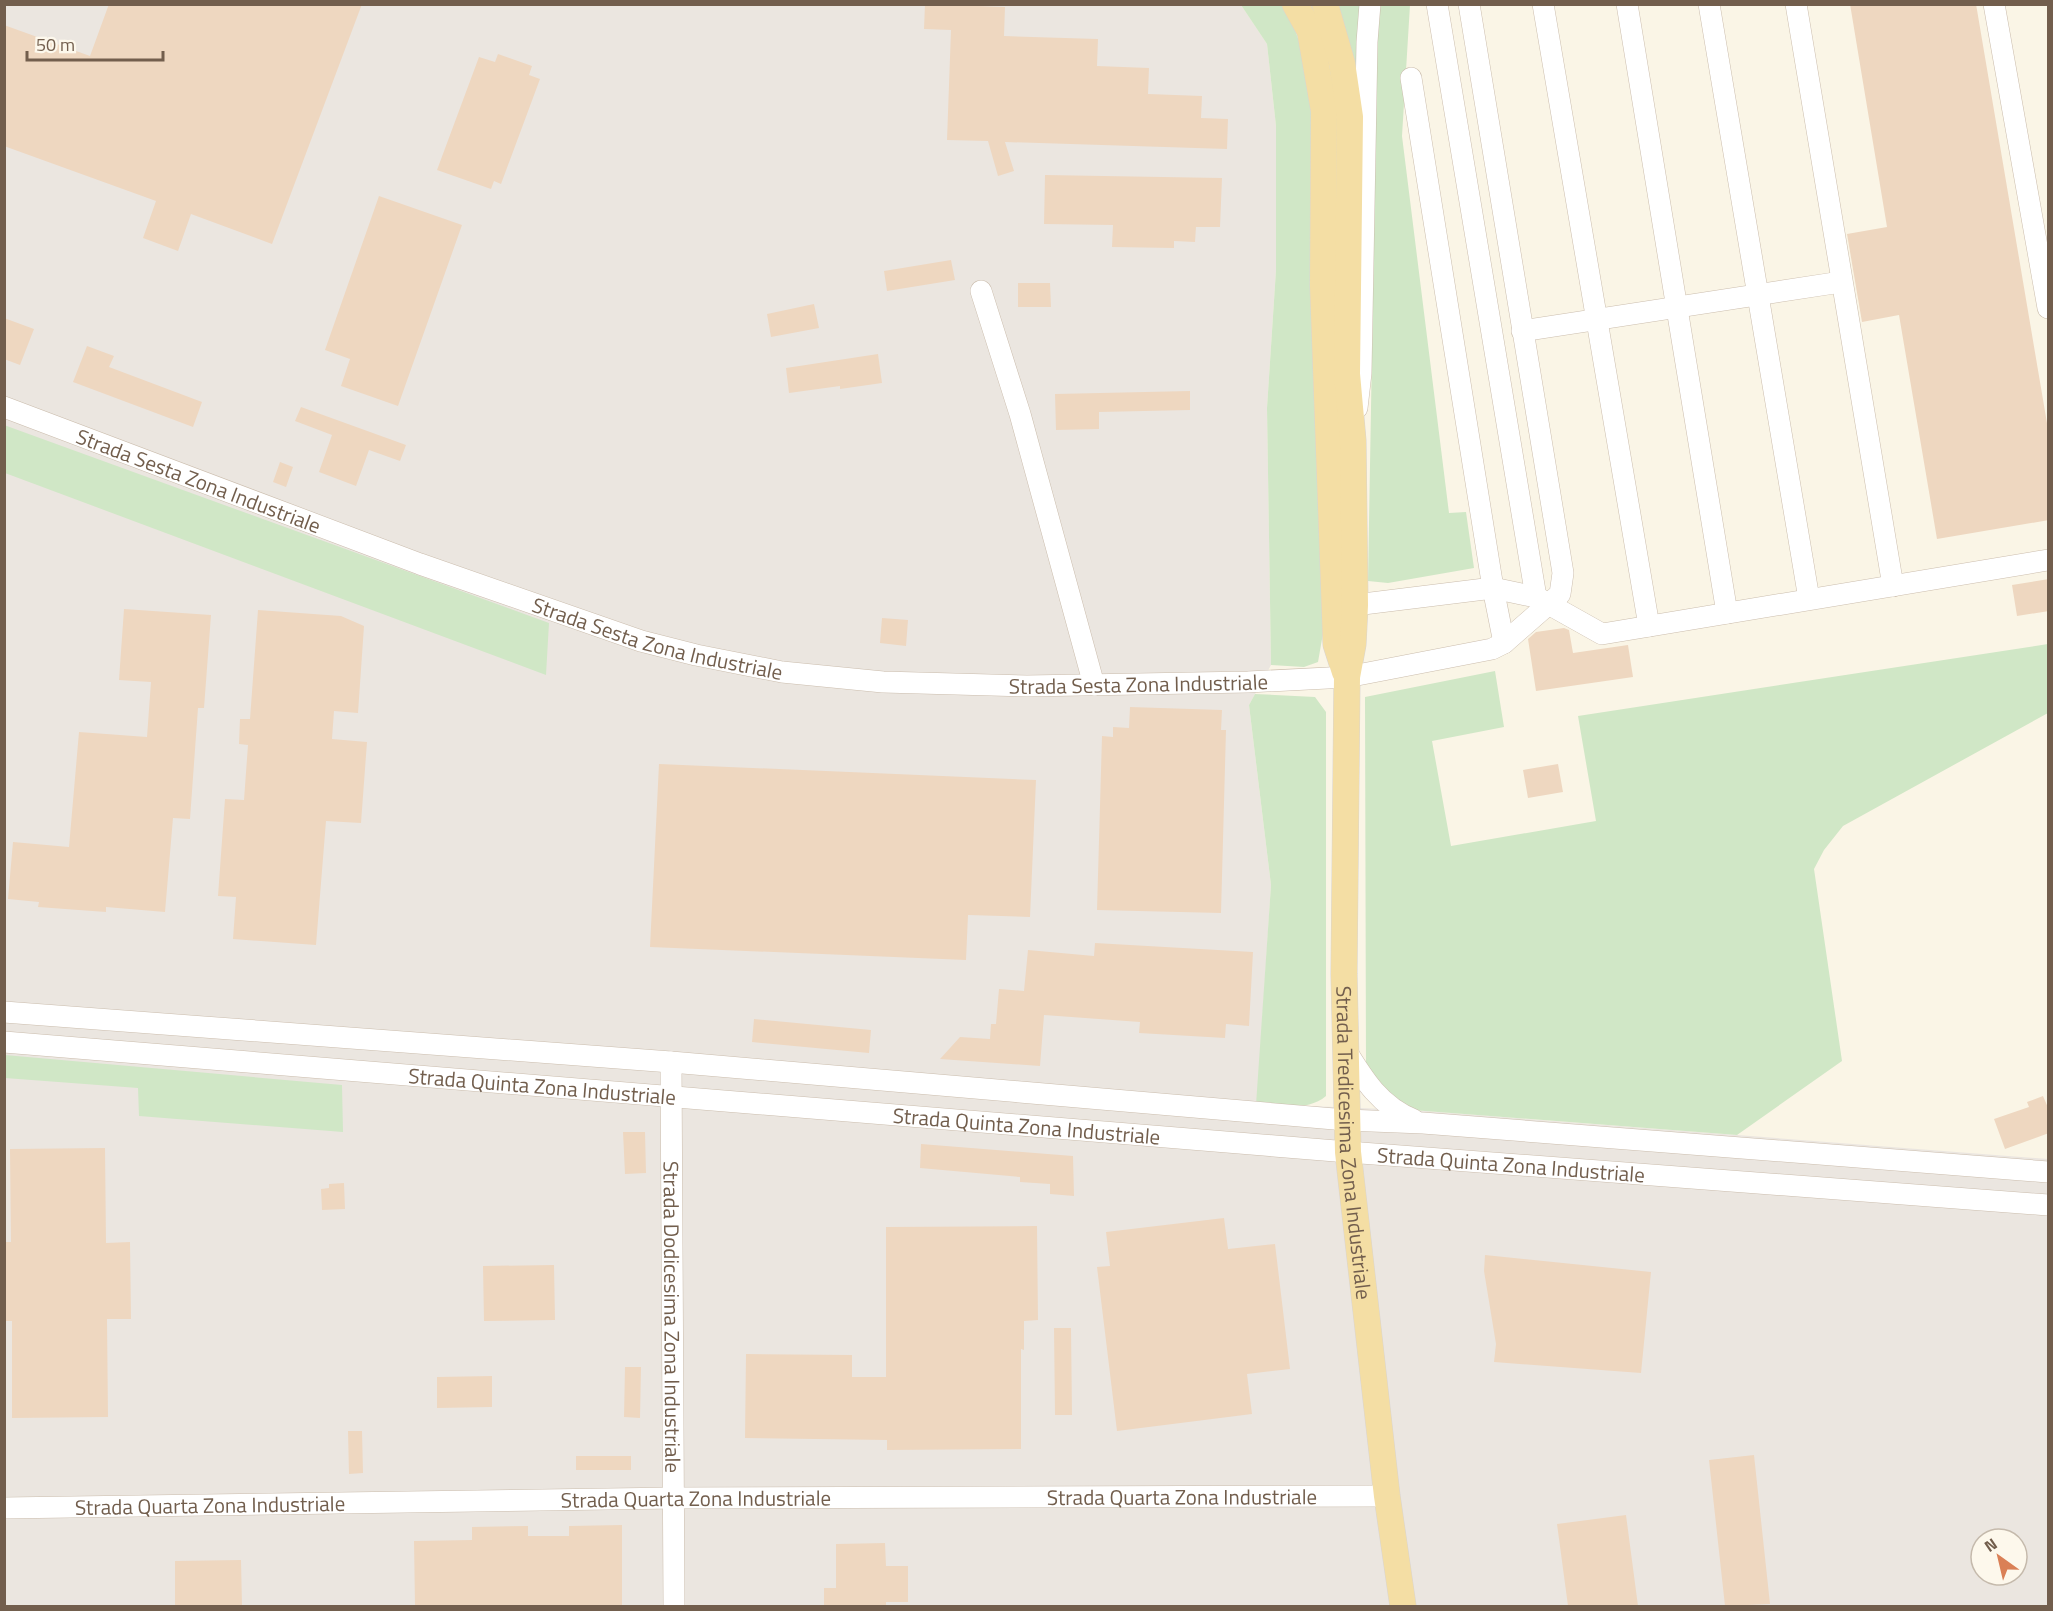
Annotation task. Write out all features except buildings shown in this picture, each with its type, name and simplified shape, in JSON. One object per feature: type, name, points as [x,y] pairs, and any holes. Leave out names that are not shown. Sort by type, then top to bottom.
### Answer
[{"type":"main road","points":[[1295,4],[1310,31],[1324,111],[1323,286],[1336,644],[1347,677]]},
{"type":"main road","points":[[1325,4],[1342,63],[1350,117],[1347,374],[1353,441],[1355,605],[1353,644],[1347,677]]},
{"type":"main road","name":"Strada Tredicesima Zona Industriale","points":[[1347,677],[1346,1120],[1387,1496],[1403,1606]]},
{"type":"street","points":[[1302,4],[1310,31]]},
{"type":"street","points":[[1353,441],[1361,373],[1367,42],[1370,4]]},
{"type":"street","points":[[1437,4],[1543,601]]},
{"type":"street","points":[[1469,4],[1563,573],[1560,594],[1543,601],[1504,643]]},
{"type":"street","points":[[1543,4],[1649,626]]},
{"type":"street","points":[[1627,4],[1727,613]]},
{"type":"street","points":[[1709,4],[1756,295],[1809,599]]},
{"type":"street","points":[[1796,4],[1893,585]]},
{"type":"street","points":[[1994,4],[2049,308]]},
{"type":"street","points":[[1411,78],[1493,588],[1504,643]]},
{"type":"street","points":[[1522,331],[1841,282]]},
{"type":"street","points":[[981,291],[1020,414],[1094,685]]},
{"type":"street","name":"Strada Sesta Zona Industriale","points":[[4,407],[420,564],[640,641],[782,672],[883,682],[1027,686],[1347,677],[1492,649],[1504,643]]},
{"type":"street","points":[[1355,605],[1493,588],[1543,601],[1602,634],[2049,560]]},
{"type":"street","name":"Strada Quinta Zona Industriale","points":[[4,1012],[671,1062],[1346,1120],[1424,1123],[2049,1172]]},
{"type":"street","name":"Strada Quinta Zona Industriale","points":[[4,1042],[1348,1152],[2049,1205]]},
{"type":"street","points":[[1345,1049],[1363,1080],[1385,1105],[1424,1123]]},
{"type":"street","points":[[545,1085],[548,1053]]},
{"type":"street","name":"Strada Dodicesima Zona Industriale","points":[[671,1062],[674,1606]]},
{"type":"street","name":"Strada Quarta Zona Industriale","points":[[4,1508],[674,1498],[1387,1496]]},
{"type":"shaded area","points":[[5,5],[1241,5],[1267,44],[1276,126],[1276,270],[1267,408],[1271,665],[1249,705],[1271,885],[1257,1104],[1412,1110],[2048,1159],[2048,1606],[5,1606]]},
{"type":"green space","points":[[1241,5],[1286,5],[1309,69],[1313,115],[1313,356],[1325,622],[1318,662],[1304,667],[1271,665],[1267,408],[1276,270],[1276,126],[1267,44]]},
{"type":"green space","points":[[1338,5],[1365,5],[1358,95]]},
{"type":"green space","points":[[1378,5],[1410,5],[1402,136],[1449,513],[1466,512],[1474,568],[1388,583],[1368,581]]},
{"type":"green space","points":[[4,425],[549,623],[546,675],[5,473]]},
{"type":"green space","points":[[2048,644],[2048,713],[1843,826],[1824,850],[1814,869],[1842,1061],[1737,1135],[1412,1110],[1391,1098],[1366,1069],[1365,697],[1495,671],[1504,727],[1432,741],[1451,846],[1596,821],[1578,716]]},
{"type":"green space","points":[[1255,694],[1315,697],[1326,712],[1326,1096],[1319,1101],[1302,1106],[1256,1105],[1271,885],[1249,705]]},
{"type":"green space","points":[[5,1055],[342,1085],[343,1132],[139,1116],[138,1088],[5,1078]]}]
